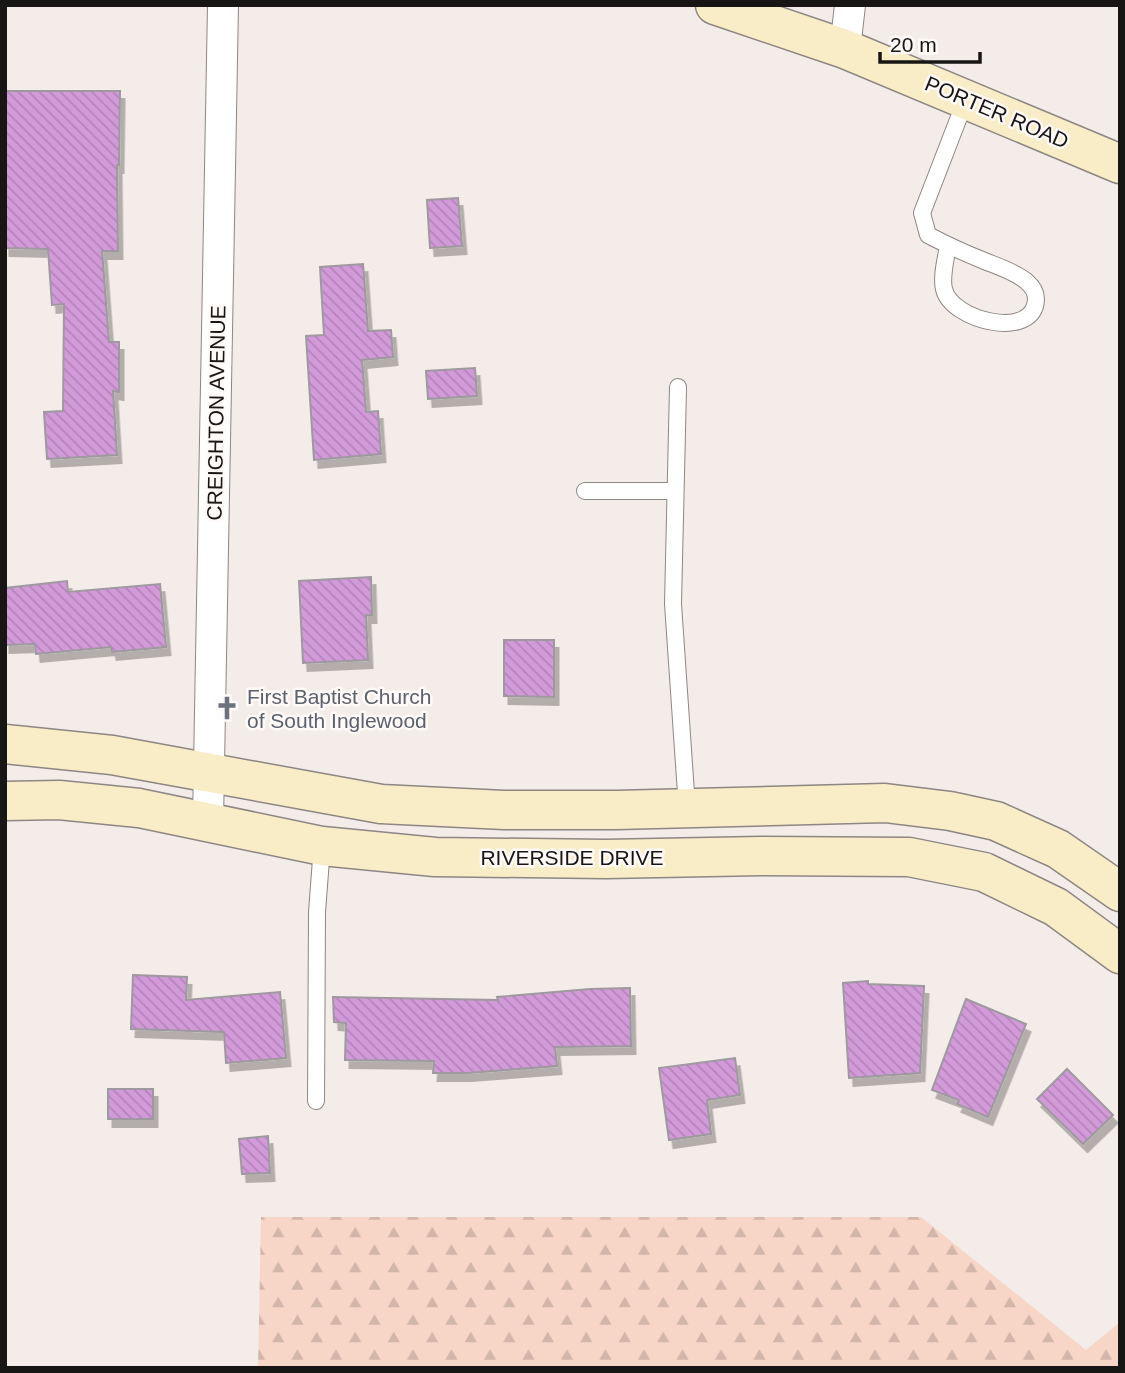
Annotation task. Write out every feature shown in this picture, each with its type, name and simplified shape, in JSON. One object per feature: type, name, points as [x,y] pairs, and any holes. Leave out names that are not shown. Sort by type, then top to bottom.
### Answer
[{"type":"street","name":"CREIGHTON AVENUE","points":[[208,821],[223,5]]},
{"type":"street","name":"PORTER ROAD","points":[[715,5],[845,50],[1120,164]]},
{"type":"street","points":[[845,50],[850,5]]},
{"type":"street","points":[[5,744],[112,755],[381,804],[505,810],[886,803],[950,811],[996,821],[1058,849],[1120,892]]},
{"type":"street","name":"RIVERSIDE DRIVE","points":[[5,801],[59,800],[139,808],[322,846],[435,857],[909,857],[984,872],[1056,907],[1120,954]]},
{"type":"street","points":[[935,863],[950,811]]},
{"type":"lane","points":[[948,246],[943,287],[948,301],[965,314],[1007,323],[1021,321],[1031,315],[1036,303],[1035,292],[1027,282],[1016,274],[928,235],[922,213],[966,99]]},
{"type":"lane","points":[[678,387],[673,604],[687,808]]},
{"type":"lane","points":[[585,491],[675,491]]},
{"type":"lane","points":[[316,1101],[317,912],[322,846]]},
{"type":"green space","points":[[261,1217],[921,1217],[1086,1350],[1120,1322],[1120,1368],[258,1368]]},
{"type":"building","points":[[5,91],[120,91],[118,251],[102,251],[109,342],[119,342],[119,392],[113,391],[117,455],[47,459],[44,412],[63,411],[64,304],[52,305],[48,249],[5,248]]},
{"type":"building","points":[[458,198],[462,246],[430,248],[427,200]]},
{"type":"building","points":[[363,264],[368,331],[391,330],[393,357],[362,360],[366,412],[378,411],[381,454],[314,460],[306,336],[324,335],[320,267]]},
{"type":"building","points":[[475,368],[477,396],[428,399],[426,371]]},
{"type":"building","points":[[371,577],[372,615],[366,615],[368,660],[303,663],[299,581]]},
{"type":"building","points":[[67,581],[68,592],[160,584],[166,647],[112,652],[111,647],[36,654],[35,644],[5,645],[5,588]]},
{"type":"building","points":[[504,640],[554,640],[554,697],[504,696]]},
{"type":"building","points":[[133,975],[187,977],[186,1000],[280,992],[286,1058],[226,1063],[224,1032],[131,1029]]},
{"type":"building","points":[[868,981],[868,984],[924,986],[920,1073],[849,1078],[843,983]]},
{"type":"building","points":[[630,988],[631,1046],[555,1047],[557,1066],[433,1073],[434,1061],[345,1060],[346,1023],[334,1022],[333,997],[498,1000],[497,997]]},
{"type":"building","points":[[966,999],[1026,1024],[988,1117],[957,1104],[959,1100],[932,1090]]},
{"type":"building","points":[[735,1058],[740,1095],[707,1100],[711,1134],[669,1140],[659,1068]]},
{"type":"building","points":[[1067,1069],[1113,1115],[1083,1144],[1037,1099]]},
{"type":"building","points":[[108,1089],[153,1089],[153,1119],[108,1119]]},
{"type":"building","points":[[268,1136],[270,1173],[242,1174],[239,1139]]},
{"type":"place","name":"First Baptist Church of South Inglewood","points":[[227,708]]}]
